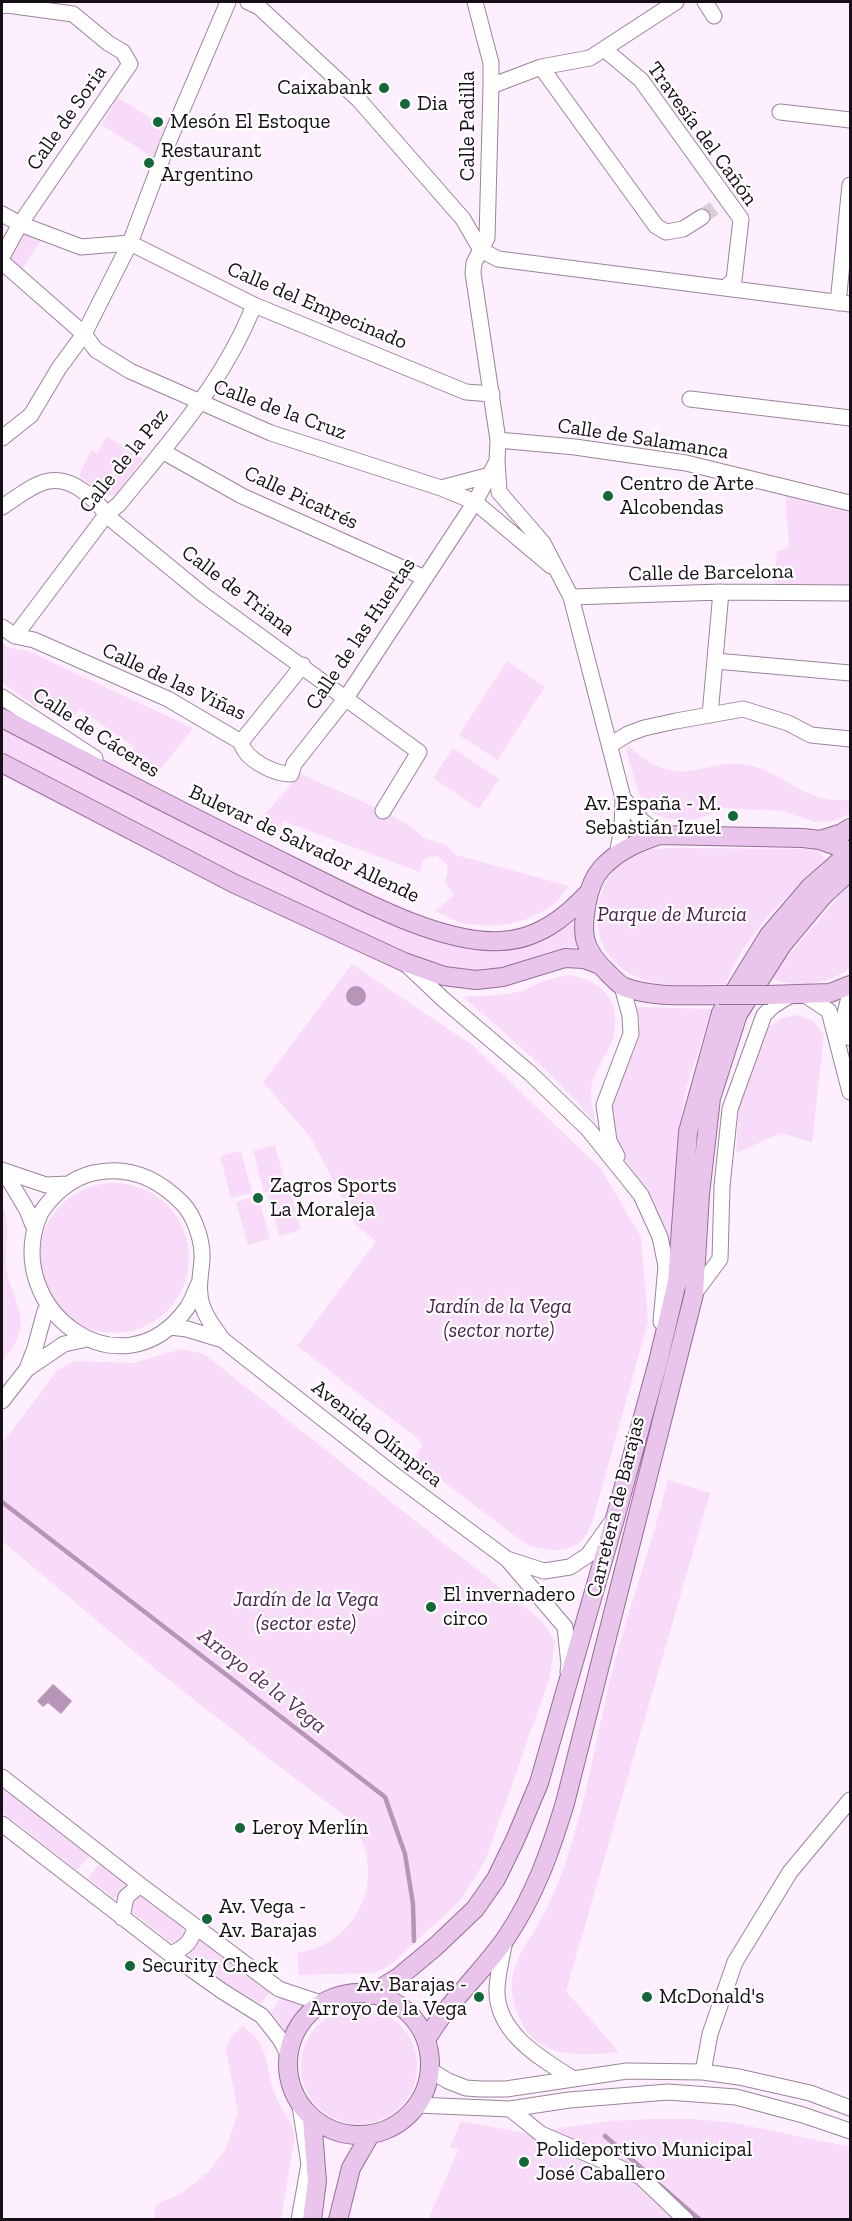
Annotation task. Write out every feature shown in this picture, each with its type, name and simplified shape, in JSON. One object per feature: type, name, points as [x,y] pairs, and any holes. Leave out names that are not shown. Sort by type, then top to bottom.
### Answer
[{"type":"main road","name":"Bulevar de Salvador Allende","points":[[2,718],[169,805],[379,909],[472,940],[500,942],[522,939],[555,923],[571,911],[589,892]]},
{"type":"main road","points":[[2,764],[233,883],[404,962],[444,976],[476,980],[503,977],[565,958],[584,959],[598,964]]},
{"type":"main road","points":[[820,840],[850,828]]},
{"type":"main road","points":[[369,1995],[399,1977],[475,1909],[495,1879],[515,1840],[539,1783],[658,1362],[677,1282],[688,1132],[726,1007],[769,935],[810,887],[847,849],[820,840],[660,835],[638,842],[618,854],[600,870],[589,892],[582,926],[588,949],[598,964],[622,986],[726,1007],[768,995],[830,993],[850,985]]},
{"type":"main road","points":[[726,1007],[823,896],[850,871]]},
{"type":"main road","name":"Carretera de Barajas","points":[[426,2040],[437,2022],[505,1940],[528,1904],[549,1856],[565,1803],[694,1294],[700,1194],[711,1098],[726,1007]]},
{"type":"main road","points":[[306,2112],[337,2133],[370,2135],[393,2128],[412,2114],[428,2086],[431,2061],[426,2040],[409,2012],[393,2001],[354,1993],[337,1996],[321,2003],[298,2027],[288,2054],[290,2083],[306,2112],[317,2181],[312,2220]]},
{"type":"main road","points":[[338,2220],[351,2168],[370,2135]]},
{"type":"street","points":[[2,438],[31,415],[59,368],[84,334],[130,243],[164,154],[228,2]]},
{"type":"street","points":[[248,2],[259,7],[359,100],[463,219],[481,250],[498,259],[844,304],[850,184]]},
{"type":"street","name":"Calle Padilla","points":[[475,2],[490,63],[492,86],[487,238],[474,263],[473,273],[498,440],[496,461]]},
{"type":"street","points":[[492,86],[541,67],[590,58],[676,2]]},
{"type":"street","points":[[705,2],[714,16]]},
{"type":"street","points":[[2,6],[74,8]]},
{"type":"street","name":"Calle de Soria","points":[[2,256],[20,224],[130,64],[123,52],[108,44],[74,8]]},
{"type":"street","name":"Travesía del Cañón","points":[[604,48],[641,80],[721,203],[741,219],[734,280],[726,287]]},
{"type":"street","points":[[541,67],[656,226],[666,232],[682,229],[702,217]]},
{"type":"street","points":[[780,112],[850,120]]},
{"type":"street","points":[[2,214],[20,224],[81,248],[130,243]]},
{"type":"street","name":"Calle del Empecinado","points":[[130,243],[254,305],[466,392],[492,394]]},
{"type":"street","name":"Calle de la Cruz","points":[[2,262],[84,334],[96,350],[130,371],[198,403],[271,433],[441,488],[475,502],[558,572]]},
{"type":"street","name":"Calle de la Paz","points":[[15,636],[106,514],[119,504],[216,379],[247,324],[254,305]]},
{"type":"street","points":[[690,399],[850,418]]},
{"type":"street","name":"Calle de Salamanca","points":[[498,440],[575,447],[686,463],[850,502]]},
{"type":"street","name":"Calle Picatrés","points":[[162,451],[242,496],[425,578]]},
{"type":"street","points":[[496,461],[499,492],[543,543],[571,597],[623,798],[618,854]]},
{"type":"street","name":"Calle de las Huertas","points":[[241,742],[249,757],[283,774],[291,774],[294,764],[346,698],[475,502],[496,461]]},
{"type":"street","points":[[441,488],[489,475]]},
{"type":"street","points":[[2,507],[43,483],[59,479],[72,483],[99,503],[106,514]]},
{"type":"street","name":"Calle de Triana","points":[[106,514],[206,596],[419,752],[383,811]]},
{"type":"street","points":[[710,716],[721,592]]},
{"type":"street","name":"Calle de Barcelona","points":[[571,597],[721,592],[850,593]]},
{"type":"street","name":"Calle de las Viñas","points":[[2,627],[15,636],[34,640],[168,699],[241,742],[303,665]]},
{"type":"street","points":[[716,661],[850,673]]},
{"type":"street","name":"Calle de Cáceres","points":[[2,697],[169,805]]},
{"type":"street","points":[[610,746],[628,734],[644,728],[743,709],[788,723],[812,735],[850,739]]},
{"type":"street","points":[[623,798],[642,821],[660,835]]},
{"type":"street","points":[[404,962],[444,1000],[531,1074],[588,1129],[641,1195],[660,1237],[666,1266],[658,1362]]},
{"type":"street","points":[[622,986],[632,1034],[604,1105],[609,1141],[632,1182]]},
{"type":"street","points":[[850,993],[844,1018],[850,1038]]},
{"type":"street","points":[[694,1294],[720,1259],[722,1186],[730,1108],[765,1015],[773,1006],[797,995],[829,1011],[850,1092]]},
{"type":"street","points":[[118,1171],[144,1176],[167,1188],[186,1207],[197,1231],[202,1257],[198,1283],[188,1307],[170,1327],[152,1338],[131,1344],[110,1346],[83,1340],[62,1328],[45,1311],[33,1291],[28,1268],[28,1245],[33,1225],[47,1202],[68,1184],[92,1173],[118,1171]]},
{"type":"street","points":[[3,1172],[46,1185],[68,1184]]},
{"type":"street","points":[[3,1172],[27,1210],[33,1225]]},
{"type":"street","name":"Avenida Olímpica","points":[[198,1283],[202,1305],[211,1324],[223,1340],[393,1474],[507,1559],[565,1627],[569,1664],[564,1698]]},
{"type":"street","points":[[2,1401],[27,1369],[45,1311]]},
{"type":"street","name":"Avenida Olímpica","points":[[170,1327],[188,1329],[223,1340]]},
{"type":"street","points":[[27,1369],[64,1344],[83,1340]]},
{"type":"street","name":"Avenida Olímpica","points":[[507,1559],[544,1571],[570,1567],[588,1555],[616,1515]]},
{"type":"street","points":[[2,1777],[140,1885],[279,1989],[321,2003]]},
{"type":"street","points":[[703,2072],[710,2034],[735,1962],[790,1872],[850,1800]]},
{"type":"street","points":[[2,1824],[170,1954],[262,2016],[280,2039],[288,2054]]},
{"type":"street","points":[[122,1918],[126,1897],[140,1885]]},
{"type":"street","points":[[170,1954],[189,1943],[195,1926]]},
{"type":"street","points":[[505,1940],[497,1989],[499,2006],[507,2023],[538,2058],[572,2078]]},
{"type":"street","points":[[430,2070],[466,2088],[481,2089],[506,2089],[627,2072],[703,2072],[739,2077],[810,2093],[850,2108]]},
{"type":"street","points":[[417,2105],[510,2109],[589,2098],[668,2092],[736,2097],[803,2115],[850,2131]]},
{"type":"street","points":[[510,2109],[541,2134],[641,2178],[686,2220]]},
{"type":"street","points":[[299,2220],[309,2164],[306,2112]]},
{"type":"green space","points":[[117,97],[168,129],[154,158],[102,125]]},
{"type":"green space","points":[[21,227],[44,235],[19,274],[2,260]]},
{"type":"green space","points":[[106,436],[143,459],[117,495],[104,496],[79,476],[91,450],[98,453]]},
{"type":"green space","points":[[785,493],[850,509],[850,586],[774,584],[777,551],[789,548]]},
{"type":"green space","points":[[2,643],[7,647],[28,651],[193,728],[157,774],[129,755],[135,747],[79,709],[72,719],[63,713],[60,706],[39,704],[36,707],[2,682]]},
{"type":"green space","points":[[507,661],[545,687],[497,760],[459,735]]},
{"type":"green space","points":[[2,726],[332,894],[520,947],[543,940],[576,921],[581,947],[550,951],[510,966],[480,971],[444,966],[407,955],[239,878],[2,756]]},
{"type":"green space","points":[[628,745],[641,757],[656,766],[673,771],[690,771],[726,764],[749,765],[762,769],[810,794],[836,800],[850,799],[850,814],[833,821],[815,822],[782,811],[721,808],[691,820],[668,819],[649,809],[642,800],[626,750]]},
{"type":"green space","points":[[453,748],[499,779],[479,809],[433,778]]},
{"type":"green space","points":[[301,774],[388,813],[415,829],[423,838],[446,845],[456,855],[569,886],[555,903],[527,919],[489,926],[461,923],[435,911],[454,895],[444,881],[447,877],[447,865],[437,856],[422,861],[420,872],[283,821],[281,828],[261,818]]},
{"type":"green space","name":"Parque de Murcia","points":[[667,848],[816,849],[825,859],[782,901],[755,932],[744,948],[726,984],[665,984],[642,979],[615,962],[604,947],[599,929],[598,911],[602,893],[610,877],[623,862],[639,852]]},
{"type":"green space","name":"Parque de Murcia","points":[[850,883],[850,968],[842,974],[811,984],[790,984],[771,977],[787,951],[792,952]]},
{"type":"green space","name":"Jardín de la Vega (sector norte)","points":[[352,964],[472,1045],[601,1169],[641,1237],[648,1322],[592,1523],[582,1540],[569,1548],[548,1550],[527,1545],[414,1460],[422,1446],[418,1439],[297,1346],[376,1241],[356,1225],[311,1138],[263,1082]]},
{"type":"green space","points":[[567,975],[579,977],[598,986],[606,993],[614,1011],[614,1034],[595,1074],[591,1090],[595,1122],[548,1073],[463,997],[523,991],[543,981]]},
{"type":"green space","points":[[637,1007],[712,1009],[685,1092],[679,1133],[672,1270],[643,1187],[621,1155],[614,1134],[611,1101],[638,1041],[640,1022]]},
{"type":"green space","points":[[798,1015],[813,1021],[824,1035],[812,1142],[781,1133],[736,1153],[739,1105],[764,1031],[781,1018]]},
{"type":"green space","points":[[275,1145],[286,1187],[264,1193],[253,1151]]},
{"type":"green space","points":[[241,1151],[252,1193],[231,1198],[220,1156]]},
{"type":"green space","points":[[114,1183],[143,1189],[167,1205],[183,1229],[189,1258],[183,1287],[167,1311],[143,1327],[114,1333],[85,1327],[61,1311],[45,1287],[39,1258],[45,1229],[61,1205],[85,1189]]},
{"type":"green space","points":[[290,1189],[301,1230],[279,1236],[269,1194]]},
{"type":"green space","points":[[258,1196],[270,1239],[248,1245],[236,1202]]},
{"type":"green space","points":[[2,1206],[7,1222],[7,1271],[21,1323],[17,1339],[2,1362]]},
{"type":"green space","name":"Jardín de la Vega (sector este)","points":[[181,1349],[204,1354],[541,1620],[555,1641],[550,1677],[485,1861],[460,1901],[388,1967],[373,1973],[299,1975],[297,1953],[319,1947],[337,1936],[352,1921],[362,1903],[367,1883],[367,1862],[362,1841],[350,1821],[168,1679],[2,1541],[2,1443],[58,1370],[75,1361],[134,1363]]},
{"type":"green space","points":[[668,1480],[710,1493],[566,1991],[619,2052],[566,2053],[538,2043],[527,2032],[519,2018],[513,1998],[513,1975],[520,1955],[551,1899],[571,1846],[612,1672]]},
{"type":"green space","points":[[4,1788],[90,1855],[77,1870],[2,1812]]},
{"type":"green space","points":[[100,1863],[129,1885],[121,1891],[116,1900],[88,1878]]},
{"type":"green space","points":[[140,1895],[180,1924],[185,1933],[184,1938],[175,1943],[169,1941],[133,1913],[130,1909],[131,1900]]},
{"type":"green space","points":[[198,1939],[270,1991],[261,2004],[222,1981],[186,1954]]},
{"type":"green space","points":[[282,1996],[307,2003],[293,2018],[286,2032],[271,2012]]},
{"type":"green space","points":[[359,2008],[381,2012],[400,2025],[413,2044],[417,2066],[413,2088],[400,2107],[381,2120],[359,2124],[337,2120],[318,2107],[305,2088],[301,2066],[305,2044],[318,2025],[337,2012]]},
{"type":"green space","points":[[243,2026],[253,2035],[264,2051],[276,2097],[295,2135],[281,2219],[155,2219],[155,2205],[182,2193],[209,2171],[225,2150],[238,2113],[226,2050],[232,2036]]},
{"type":"green space","points":[[693,2119],[734,2123],[850,2147],[850,2219],[428,2220],[458,2150],[450,2147],[461,2121],[524,2133],[610,2121]]},
{"type":"shaded area","points":[[352,986],[360,986],[366,992],[366,1000],[360,1006],[352,1006],[346,1000],[346,992]]},
{"type":"shaded area","points":[[53,1684],[72,1701],[61,1714],[48,1703],[43,1707],[37,1701]]},
{"type":"waterway","name":"Arroyo de la Vega","points":[[2,1502],[385,1797],[405,1854],[413,1904],[414,1941]]},
{"type":"waterway","name":"Arroyo de la Vega","points":[[605,2136],[646,2172]]},
{"type":"waterway","name":"Arroyo de la Vega","points":[[654,2180],[700,2220]]},
{"type":"tunnel","points":[[702,217],[717,206]]},
{"type":"place","name":"Caixabank","points":[[384,88]]},
{"type":"place","name":"Dia","points":[[405,104]]},
{"type":"place","name":"Mesón El Estoque","points":[[158,122]]},
{"type":"place","name":"Restaurant Argentino","points":[[149,163]]},
{"type":"place","name":"Centro de Arte Alcobendas","points":[[608,496]]},
{"type":"place","name":"Av. España - M. Sebastián Izuel","points":[[733,816]]},
{"type":"place","name":"Zagros Sports La Moraleja","points":[[258,1198]]},
{"type":"place","name":"El invernadero circo","points":[[431,1607]]},
{"type":"place","name":"Leroy Merlín","points":[[240,1828]]},
{"type":"place","name":"Av. Vega - Av. Barajas","points":[[207,1919]]},
{"type":"place","name":"Security Check","points":[[130,1966]]},
{"type":"place","name":"Av. Barajas - Arroyo de la Vega","points":[[479,1997]]},
{"type":"place","name":"McDonald's","points":[[647,1997]]},
{"type":"place","name":"Polideportivo Municipal José Caballero","points":[[524,2162]]}]
